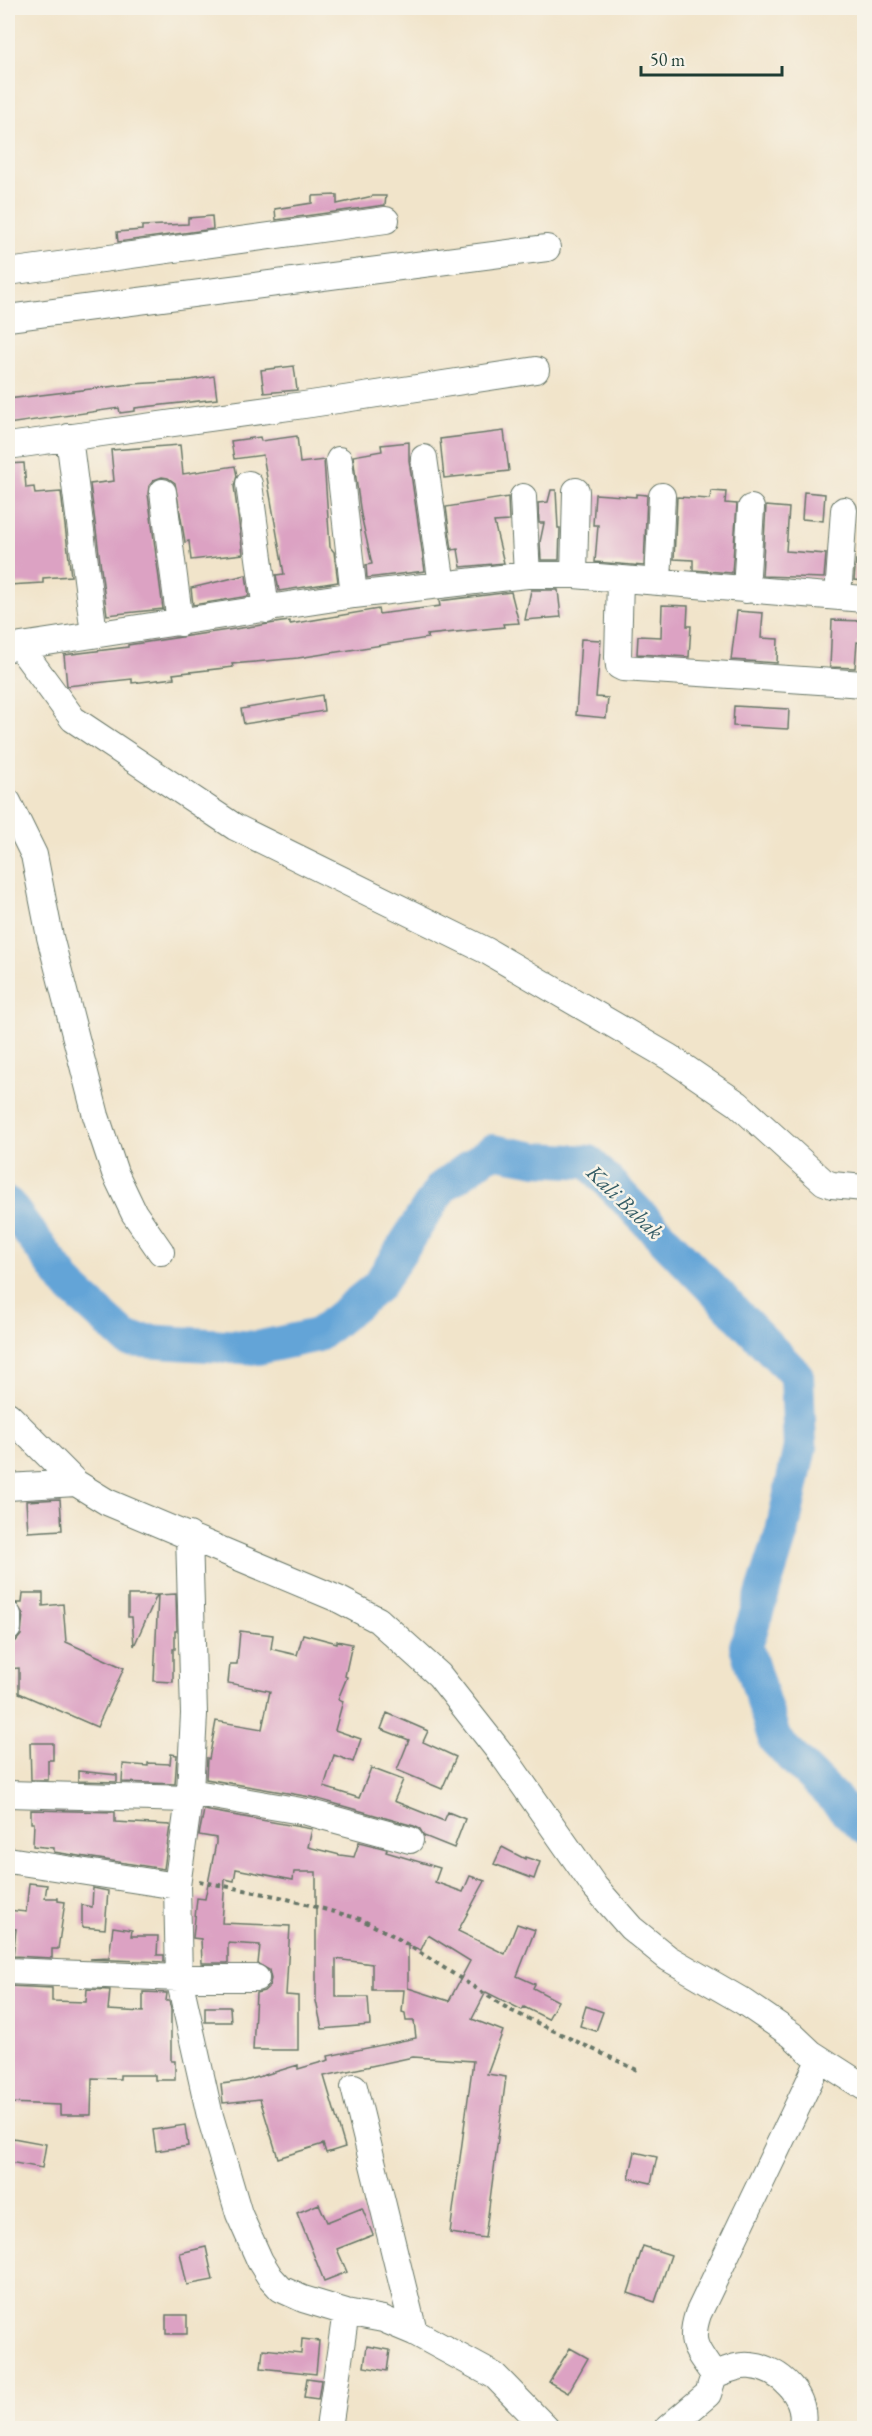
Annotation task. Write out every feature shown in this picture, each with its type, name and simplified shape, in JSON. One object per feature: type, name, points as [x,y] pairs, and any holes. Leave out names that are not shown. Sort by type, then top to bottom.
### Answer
[{"type":"street","points":[[8,272],[386,220]]},
{"type":"street","points":[[8,318],[547,248]]},
{"type":"street","points":[[8,446],[536,370]]},
{"type":"street","points":[[69,437],[94,634]]},
{"type":"street","points":[[424,458],[441,585]]},
{"type":"street","points":[[339,460],[354,595]]},
{"type":"street","points":[[249,484],[266,610]]},
{"type":"street","points":[[574,575],[576,491]]},
{"type":"street","points":[[163,492],[180,623]]},
{"type":"street","points":[[658,582],[662,496]]},
{"type":"street","points":[[523,497],[527,575]]},
{"type":"street","points":[[746,590],[751,508]]},
{"type":"street","points":[[838,596],[844,510]]},
{"type":"street","points":[[14,647],[354,595],[527,575],[574,575],[864,598]]},
{"type":"street","points":[[620,579],[618,657],[620,666],[623,668],[864,684]]},
{"type":"street","points":[[14,647],[73,719],[235,827],[487,951],[685,1066],[738,1104],[824,1182],[864,1188]]},
{"type":"street","points":[[8,802],[33,855],[50,937],[96,1116],[115,1173],[134,1213],[161,1252]]},
{"type":"street","points":[[8,1415],[76,1483],[107,1502],[338,1599],[378,1620],[439,1675],[506,1760],[595,1887],[631,1928],[668,1958],[744,2002],[820,2059],[864,2087]]},
{"type":"street","points":[[8,1487],[76,1483]]},
{"type":"street","points":[[189,1535],[194,1663],[189,1796],[178,1881],[179,1978],[210,2116],[239,2214],[260,2260],[270,2277],[281,2289],[303,2299],[346,2312],[383,2319],[414,2332],[495,2376],[546,2428]]},
{"type":"street","points":[[8,1615],[8,1628]]},
{"type":"street","points":[[8,1794],[189,1796],[307,1812],[410,1840]]},
{"type":"street","points":[[8,1860],[178,1881]]},
{"type":"street","points":[[8,1971],[179,1978],[256,1978]]},
{"type":"street","points":[[714,2374],[694,2345],[692,2331],[698,2314],[820,2059]]},
{"type":"street","points":[[354,2087],[414,2332]]},
{"type":"street","points":[[329,2428],[346,2312]]},
{"type":"street","points":[[714,2374],[737,2367],[750,2366],[767,2370],[786,2381],[798,2398],[803,2420],[801,2428]]},
{"type":"street","points":[[668,2428],[708,2394],[714,2374]]},
{"type":"path","points":[[178,1881],[280,1897],[360,1918],[393,1936],[510,2010],[637,2070]]},
{"type":"building","points":[[337,195],[337,204],[373,196],[386,196],[385,205],[276,220],[275,209],[312,203],[312,196]]},
{"type":"building","points":[[212,216],[213,229],[118,242],[117,232],[142,230],[142,226],[188,224],[188,218]]},
{"type":"building","points":[[294,366],[297,390],[264,393],[261,370]]},
{"type":"building","points":[[214,376],[217,399],[135,408],[135,411],[120,413],[119,408],[8,424],[8,399]]},
{"type":"building","points":[[504,431],[509,471],[444,478],[440,439]]},
{"type":"building","points":[[297,436],[300,463],[324,460],[330,547],[334,552],[338,582],[279,591],[276,575],[284,574],[263,455],[234,459],[231,441],[260,437],[261,441]]},
{"type":"building","points":[[409,442],[409,460],[425,571],[367,578],[366,565],[372,564],[361,515],[353,456],[382,451],[381,445]]},
{"type":"building","points":[[180,445],[183,474],[235,466],[237,476],[234,486],[243,554],[191,560],[189,541],[185,542],[175,483],[162,477],[154,480],[149,486],[148,494],[163,609],[107,615],[90,484],[114,481],[111,450]]},
{"type":"building","points":[[24,463],[26,488],[34,487],[35,494],[61,492],[71,576],[43,578],[43,583],[8,585],[8,464]]},
{"type":"building","points":[[551,490],[556,490],[558,528],[560,528],[559,560],[541,560],[540,542],[544,523],[539,523],[538,503],[548,502]]},
{"type":"building","points":[[711,491],[726,492],[725,503],[737,504],[732,573],[693,570],[693,560],[674,559],[677,497],[710,499]]},
{"type":"building","points":[[804,492],[825,494],[823,521],[802,519]]},
{"type":"building","points":[[595,494],[636,497],[636,494],[647,495],[644,566],[595,562],[598,525],[593,525]]},
{"type":"building","points":[[508,497],[509,521],[494,522],[504,563],[461,567],[458,549],[452,550],[446,507]]},
{"type":"building","points":[[766,506],[789,508],[786,551],[826,554],[824,578],[762,576]]},
{"type":"building","points":[[856,560],[864,560],[864,581],[854,580]]},
{"type":"building","points":[[246,575],[249,596],[193,605],[191,588]]},
{"type":"building","points":[[531,590],[558,590],[561,617],[525,620]]},
{"type":"building","points":[[511,592],[519,623],[503,624],[504,627],[427,635],[428,638],[298,658],[232,664],[233,667],[173,674],[174,678],[132,683],[132,679],[67,686],[64,655],[282,622],[290,621],[290,624],[378,609],[379,614],[440,606],[439,601]]},
{"type":"building","points":[[662,605],[688,606],[687,626],[691,626],[689,657],[637,654],[638,636],[661,637]]},
{"type":"building","points":[[737,611],[763,613],[761,638],[778,639],[777,663],[731,660]]},
{"type":"building","points":[[832,620],[864,621],[864,643],[857,642],[855,668],[830,667]]},
{"type":"building","points":[[581,639],[601,640],[596,697],[608,698],[606,718],[576,715]]},
{"type":"building","points":[[322,695],[324,711],[244,724],[241,709]]},
{"type":"building","points":[[734,706],[789,709],[788,729],[733,726]]},
{"type":"building","points":[[60,1499],[62,1530],[28,1532],[26,1501]]},
{"type":"building","points":[[23,1593],[43,1593],[43,1606],[63,1604],[66,1642],[124,1668],[97,1727],[19,1693],[19,1668],[8,1669],[8,1643],[16,1641],[21,1635],[23,1614],[16,1603],[22,1603]]},
{"type":"building","points":[[176,1594],[177,1631],[175,1631],[175,1649],[173,1649],[173,1682],[154,1681],[158,1595]]},
{"type":"building","points":[[128,1595],[157,1595],[134,1646],[132,1617],[128,1617]]},
{"type":"building","points":[[240,1631],[273,1635],[271,1649],[297,1655],[303,1634],[337,1643],[337,1641],[352,1644],[345,1676],[347,1677],[338,1699],[343,1701],[335,1730],[361,1739],[353,1762],[334,1755],[324,1787],[359,1798],[371,1768],[403,1780],[394,1801],[444,1821],[448,1812],[465,1819],[454,1848],[424,1836],[420,1829],[414,1826],[311,1797],[206,1779],[207,1758],[209,1759],[216,1721],[262,1729],[270,1691],[228,1683],[230,1664],[237,1664]]},
{"type":"building","points":[[387,1713],[428,1731],[423,1742],[456,1757],[442,1789],[397,1770],[409,1740],[381,1729]]},
{"type":"building","points":[[30,1743],[53,1743],[53,1760],[48,1760],[48,1780],[31,1780]]},
{"type":"building","points":[[171,1754],[177,1755],[175,1784],[122,1782],[123,1764],[148,1766],[148,1763],[170,1764]]},
{"type":"building","points":[[78,1771],[117,1775],[117,1782],[78,1781]]},
{"type":"building","points":[[31,1810],[115,1812],[115,1822],[170,1825],[164,1869],[54,1852],[54,1848],[33,1846],[34,1823],[31,1823]]},
{"type":"building","points":[[204,1810],[312,1829],[308,1847],[340,1855],[354,1857],[359,1842],[387,1849],[386,1852],[440,1868],[435,1882],[463,1892],[470,1876],[485,1881],[458,1931],[505,1954],[517,1924],[535,1930],[517,1976],[535,1984],[533,1988],[558,2001],[548,2019],[524,2007],[522,2010],[486,1992],[472,2019],[503,2031],[487,2074],[506,2077],[485,2238],[450,2233],[473,2061],[413,2057],[324,2076],[345,2147],[326,2153],[323,2144],[278,2158],[260,2099],[223,2103],[221,2084],[245,2081],[298,2065],[298,2069],[329,2060],[328,2056],[416,2038],[414,2021],[406,2021],[405,2013],[402,2012],[404,1990],[372,1990],[372,1964],[336,1959],[336,1997],[368,1997],[370,2025],[322,2029],[316,2001],[316,1872],[294,1872],[293,1880],[236,1869],[234,1881],[225,1879],[222,1923],[290,1926],[286,1995],[298,1996],[298,2050],[253,2050],[256,1993],[264,1991],[269,1986],[271,1979],[269,1970],[258,1964],[260,1945],[228,1943],[228,1963],[202,1963],[201,1939],[193,1938],[197,1898],[205,1899],[216,1838],[199,1835]],"holes":[[[428,1935],[470,1961],[449,2001],[408,1988],[408,1945],[421,1950]]]},
{"type":"building","points":[[502,1847],[525,1859],[525,1857],[540,1862],[534,1879],[494,1864]]},
{"type":"building","points":[[29,1883],[47,1885],[45,1898],[58,1898],[58,1901],[65,1902],[58,1949],[52,1949],[52,1958],[13,1956],[16,1929],[8,1928],[8,1910],[26,1912]]},
{"type":"building","points":[[93,1888],[108,1891],[105,1929],[82,1927],[82,1905],[92,1907]]},
{"type":"building","points":[[113,1927],[132,1930],[131,1936],[158,1936],[157,1955],[164,1955],[164,1962],[89,1959],[109,1958]]},
{"type":"building","points":[[8,1986],[52,1988],[52,2001],[86,2002],[87,1989],[110,1990],[108,2010],[143,2012],[143,1992],[167,1993],[166,2001],[169,2001],[171,2009],[171,2061],[175,2061],[175,2080],[155,2080],[155,2075],[120,2075],[120,2079],[92,2078],[91,2115],[60,2115],[60,2105],[8,2103]]},
{"type":"building","points":[[586,2006],[603,2012],[596,2031],[580,2026]]},
{"type":"building","points":[[205,2007],[230,2007],[231,2022],[205,2022]]},
{"type":"building","points":[[185,2125],[188,2146],[156,2151],[153,2130]]},
{"type":"building","points":[[13,2138],[46,2144],[42,2168],[9,2162]]},
{"type":"building","points":[[635,2152],[657,2157],[651,2183],[629,2178]]},
{"type":"building","points":[[319,2204],[327,2222],[362,2208],[373,2235],[337,2249],[347,2272],[324,2281],[297,2213]]},
{"type":"building","points":[[643,2246],[671,2255],[655,2302],[628,2293]]},
{"type":"building","points":[[206,2247],[213,2280],[187,2285],[180,2253]]},
{"type":"building","points":[[166,2315],[187,2315],[187,2334],[166,2334]]},
{"type":"building","points":[[302,2339],[319,2341],[316,2374],[261,2368],[263,2349],[301,2353]]},
{"type":"building","points":[[367,2346],[390,2350],[387,2371],[364,2367]]},
{"type":"building","points":[[570,2348],[588,2358],[568,2393],[549,2382]]},
{"type":"building","points":[[307,2378],[321,2380],[318,2399],[304,2397]]},
{"type":"waterway","name":"Kali Babak","points":[[8,1204],[69,1286],[128,1340],[257,1348],[318,1335],[378,1286],[441,1188],[492,1151],[537,1159],[589,1162],[797,1376],[800,1447],[782,1532],[746,1646],[775,1740],[864,1828]]}]
